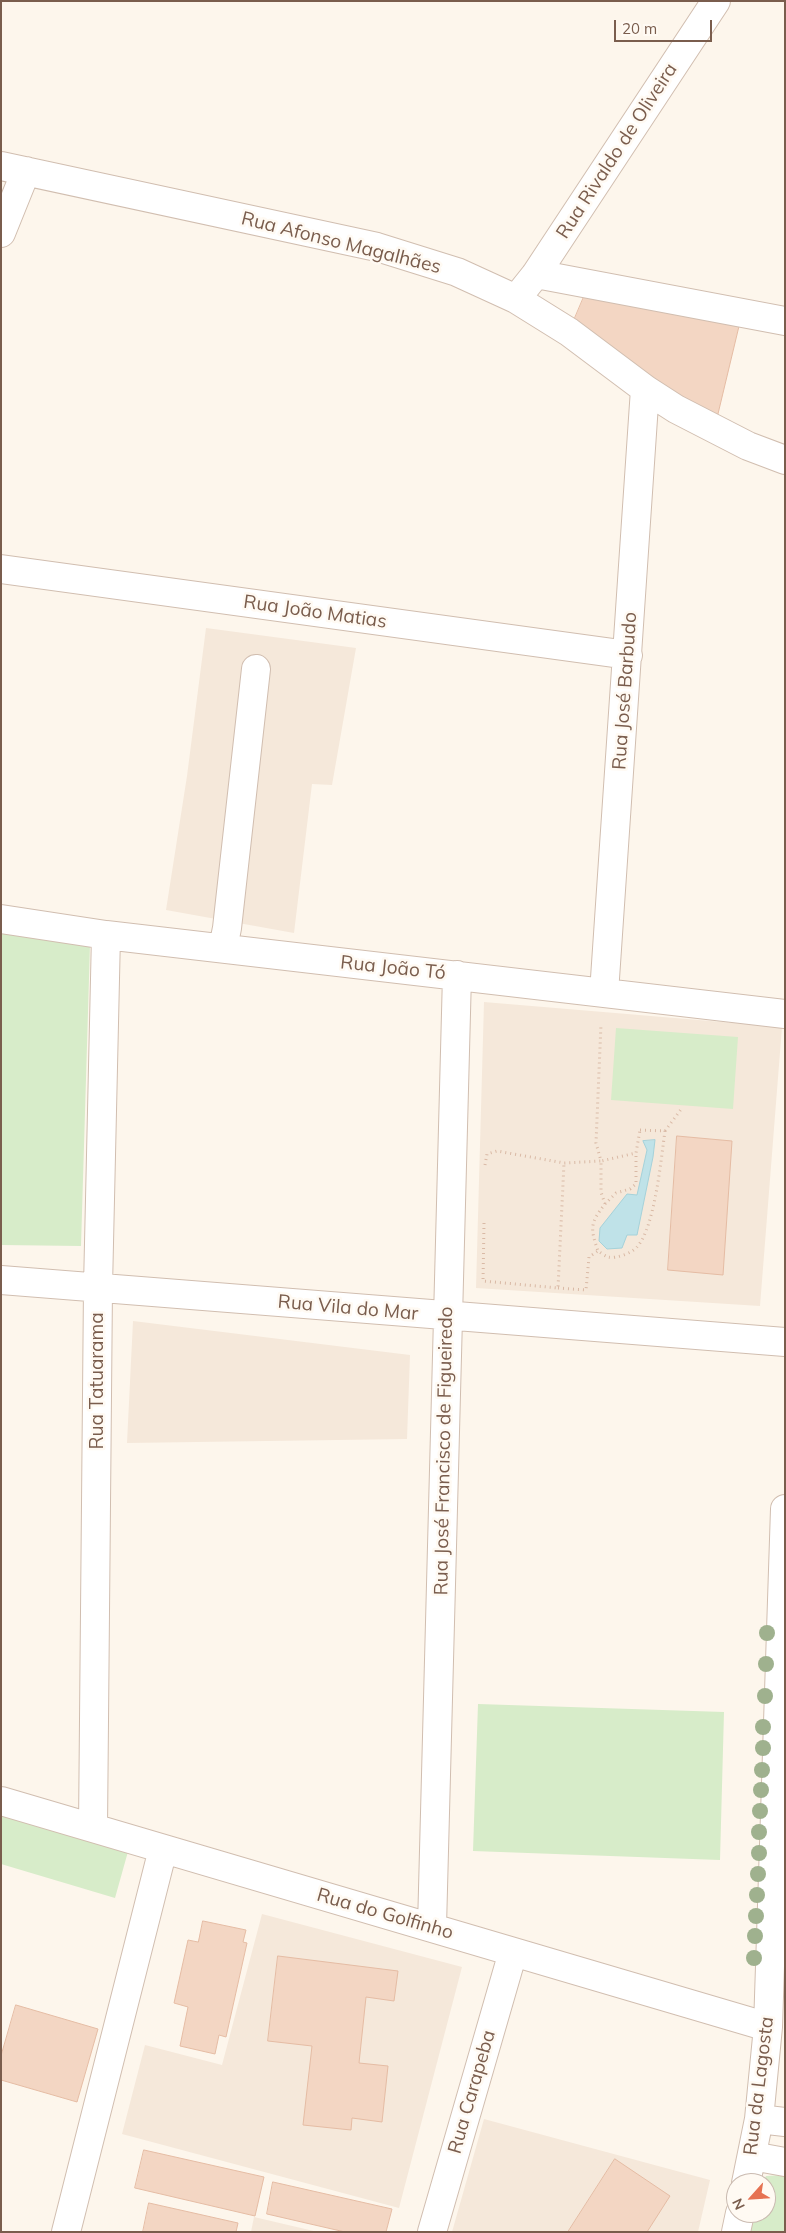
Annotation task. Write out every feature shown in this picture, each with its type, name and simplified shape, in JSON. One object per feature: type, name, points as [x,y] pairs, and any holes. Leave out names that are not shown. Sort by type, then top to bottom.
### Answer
[{"type":"street","name":"Rua Rivaldo de Oliveira","points":[[516,299],[536,274],[716,1]]},
{"type":"street","points":[[1,233],[14,168]]},
{"type":"street","name":"Rua Afonso Magalhães","points":[[14,168],[377,247],[457,272],[516,299],[577,337],[645,390],[711,428],[785,460]]},
{"type":"street","points":[[536,274],[785,321]]},
{"type":"street","name":"Rua José Barbudo","points":[[604,993],[645,390]]},
{"type":"street","name":"Rua João Matias","points":[[1,569],[628,655]]},
{"type":"street","points":[[223,948],[228,928],[256,669]]},
{"type":"street","name":"Rua João Tó","points":[[1,919],[106,935],[785,1014]]},
{"type":"street","name":"Rua Tatuarama","points":[[93,1828],[98,1287],[106,935]]},
{"type":"street","name":"Rua José Francisco de Figueiredo","points":[[432,1927],[458,975]]},
{"type":"street","name":"Rua Vila do Mar","points":[[1,1280],[785,1342]]},
{"type":"street","name":"Rua da Lagosta","points":[[748,2173],[752,2156],[772,2120],[785,1509]]},
{"type":"street","name":"Rua do Golfinho","points":[[1,1801],[432,1927],[513,1952],[773,2039]]},
{"type":"street","points":[[66,2232],[163,1849]]},
{"type":"street","name":"Rua Carapeba","points":[[432,2232],[513,1952]]},
{"type":"street","points":[[752,2156],[785,2162]]},
{"type":"path","points":[[601,1024],[596,1143],[601,1161],[601,1192],[605,1204]]},
{"type":"path","points":[[665,1131],[640,1130],[636,1153],[636,1184],[630,1189],[616,1193],[593,1220],[592,1235],[598,1251],[609,1257],[623,1255],[636,1248],[645,1234],[656,1194],[665,1131],[682,1108]]},
{"type":"path","points":[[484,1168],[487,1154],[497,1151],[564,1164],[601,1161],[636,1153]]},
{"type":"path","points":[[558,1288],[564,1164]]},
{"type":"path","points":[[484,1215],[483,1281],[586,1290],[589,1258],[598,1251]]},
{"type":"shaded area","points":[[206,628],[356,648],[332,785],[312,784],[294,933],[166,910],[187,776]]},
{"type":"shaded area","points":[[484,1002],[782,1027],[760,1306],[476,1288]]},
{"type":"shaded area","points":[[133,1321],[410,1355],[407,1439],[127,1443]]},
{"type":"shaded area","points":[[262,1914],[462,1967],[399,2208],[122,2134],[145,2045],[222,2065]]},
{"type":"shaded area","points":[[484,2119],[710,2180],[698,2232],[452,2232]]},
{"type":"shaded area","points":[[254,2217],[318,2232],[251,2232]]},
{"type":"green space","points":[[1,930],[90,945],[81,1246],[1,1245]]},
{"type":"green space","points":[[616,1028],[738,1037],[733,1109],[611,1100]]},
{"type":"green space","points":[[478,1704],[724,1712],[720,1860],[473,1851]]},
{"type":"green space","points":[[1,1810],[129,1848],[115,1898],[1,1864]]},
{"type":"green space","points":[[776,2175],[785,2175],[785,2232],[750,2232],[752,2223],[776,2223]]},
{"type":"water","points":[[655,1140],[637,1235],[627,1235],[622,1248],[607,1249],[599,1241],[600,1228],[627,1194],[637,1195],[647,1150],[643,1141]]},
{"type":"building","points":[[586,292],[740,322],[717,418],[569,332]]},
{"type":"building","points":[[677,1136],[732,1141],[723,1275],[668,1270]]},
{"type":"building","points":[[203,1921],[246,1930],[243,1942],[247,1943],[226,2037],[219,2035],[215,2054],[180,2046],[188,2007],[174,2003],[188,1940],[198,1942]]},
{"type":"building","points":[[278,1956],[398,1971],[394,2001],[366,1997],[359,2063],[388,2066],[382,2122],[352,2118],[351,2130],[303,2125],[312,2046],[268,2041]]},
{"type":"building","points":[[16,2005],[98,2029],[77,2102],[1,2080],[1,2056]]},
{"type":"building","points":[[144,2150],[264,2177],[255,2216],[135,2188]]},
{"type":"building","points":[[615,2159],[670,2196],[647,2232],[568,2232]]},
{"type":"building","points":[[273,2182],[392,2209],[386,2232],[345,2232],[267,2214]]},
{"type":"building","points":[[149,2203],[238,2223],[236,2232],[143,2232]]}]
